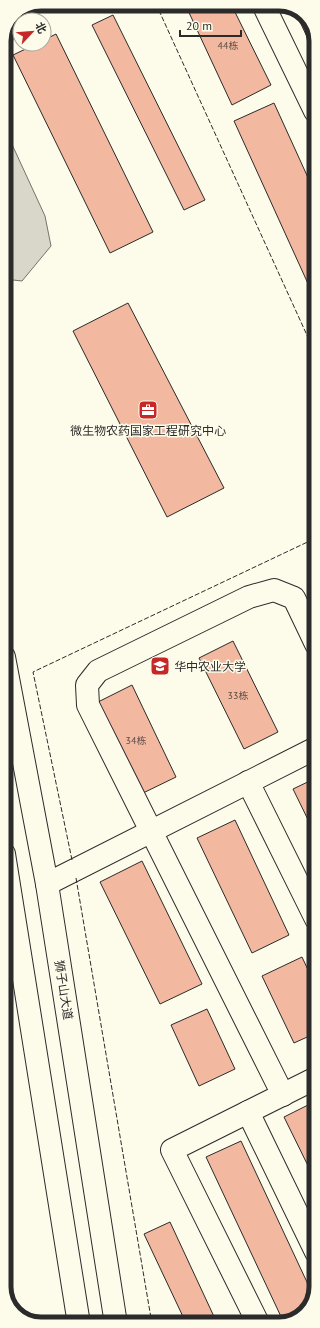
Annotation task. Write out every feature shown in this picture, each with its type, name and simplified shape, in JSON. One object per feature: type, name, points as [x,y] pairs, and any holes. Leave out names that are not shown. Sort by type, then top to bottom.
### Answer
[{"type":"street","points":[[267,11],[309,82]]},
{"type":"street","points":[[283,1094],[88,705],[87,685],[98,671],[249,597],[274,590],[294,598],[309,629]]},
{"type":"street","name":"狮子山大道","points":[[11,694],[47,884],[115,1317]]},
{"type":"street","points":[[47,884],[309,752]]},
{"type":"street","points":[[248,782],[309,905]]},
{"type":"street","points":[[11,898],[78,1317]]},
{"type":"street","points":[[255,1317],[172,1150],[309,1081]]},
{"type":"street","points":[[248,1112],[309,1238]]},
{"type":"shaded area","points":[[11,142],[45,216],[51,246],[22,281],[11,280]]},
{"type":"building","points":[[188,11],[234,11],[271,85],[232,105]]},
{"type":"building","points":[[113,15],[205,200],[184,210],[92,25]]},
{"type":"building","points":[[298,17],[307,29],[309,41]]},
{"type":"building","points":[[56,34],[153,232],[110,253],[13,55],[19,52],[52,52],[52,36]]},
{"type":"building","points":[[274,103],[309,180],[309,286],[234,121]]},
{"type":"building","name":"微生物农药国家工程研究中心","points":[[128,303],[224,488],[167,517],[73,331]]},
{"type":"building","points":[[233,641],[278,732],[244,749],[199,658]]},
{"type":"building","points":[[132,685],[176,777],[141,794],[96,703]]},
{"type":"building","points":[[309,781],[309,822],[293,789]]},
{"type":"building","points":[[235,820],[289,935],[252,953],[197,838]]},
{"type":"building","points":[[142,861],[202,984],[160,1004],[100,882]]},
{"type":"building","points":[[302,957],[309,972],[309,1036],[294,1043],[262,976]]},
{"type":"building","points":[[207,1009],[235,1069],[199,1086],[171,1025]]},
{"type":"building","points":[[309,1104],[309,1168],[284,1117]]},
{"type":"building","points":[[241,1141],[309,1286],[305,1302],[302,1307],[294,1313],[281,1317],[206,1157]]},
{"type":"building","points":[[170,1222],[214,1317],[183,1317],[144,1234]]},
{"type":"fence","points":[[159,11],[309,340]]},
{"type":"fence","points":[[72,860],[33,672],[309,541]]},
{"type":"fence","points":[[76,878],[151,1317]]},
{"type":"place","name":"微生物农药国家工程研究中心","points":[[148,410]]},
{"type":"place","name":"华中农业大学","points":[[160,666]]}]
